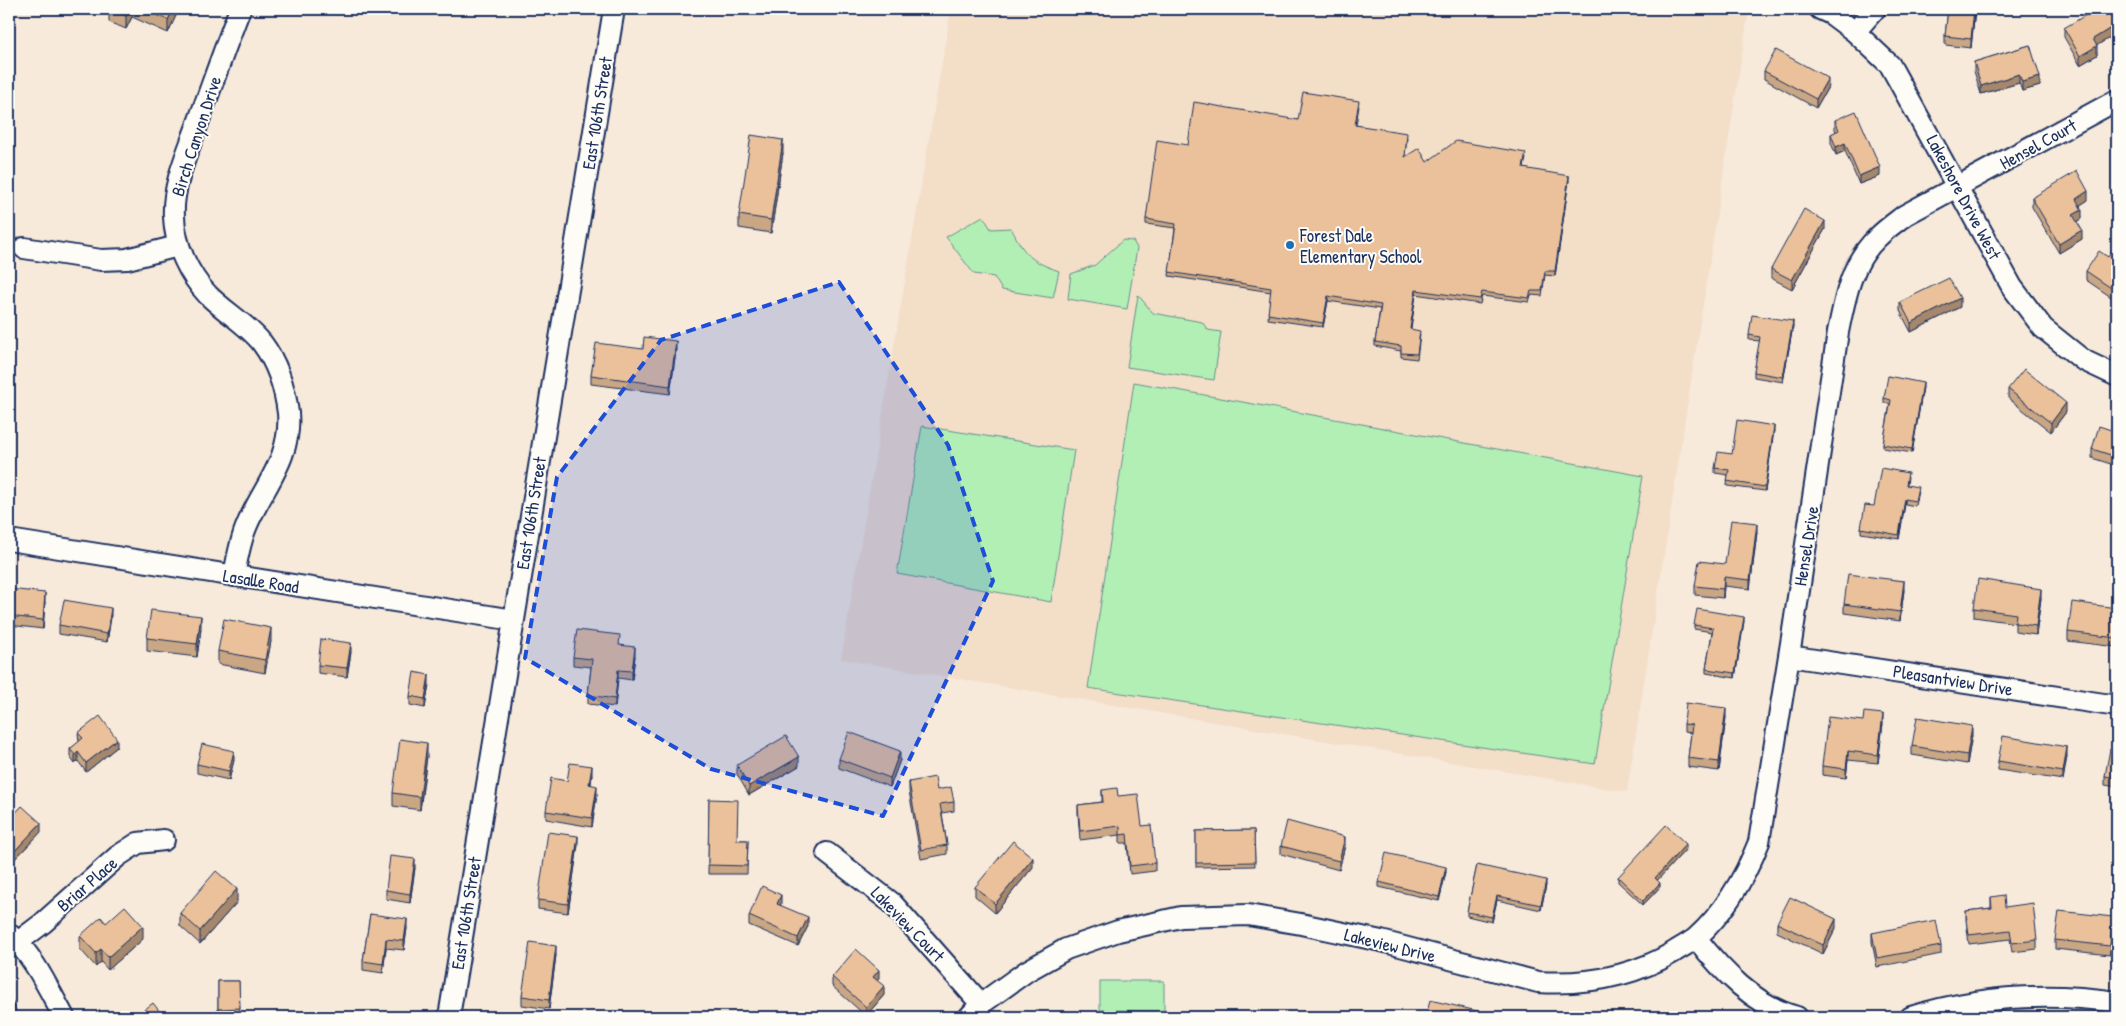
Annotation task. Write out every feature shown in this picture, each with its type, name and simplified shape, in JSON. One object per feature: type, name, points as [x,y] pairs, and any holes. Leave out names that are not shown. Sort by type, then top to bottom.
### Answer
[{"type":"street","name":"Birch Canyon Drive","points":[[234,576],[240,545],[247,525],[281,461],[287,441],[288,415],[284,389],[276,366],[261,342],[208,295],[190,272],[178,246],[174,218],[174,196],[185,160],[240,9]]},
{"type":"street","name":"East 106th Street","points":[[449,1017],[614,9]]},
{"type":"street","name":"Lakeshore Drive West","points":[[1820,9],[1831,14],[1855,32],[1890,65],[2012,287],[2043,328],[2083,360],[2117,376]]},
{"type":"street","points":[[1855,32],[1875,9]]},
{"type":"street","name":"Hensel Court","points":[[1959,188],[2117,100]]},
{"type":"street","name":"Hensel Drive","points":[[1696,938],[1724,908],[1738,885],[1759,842],[1846,288],[1858,263],[1876,238],[1905,215],[1959,188]]},
{"type":"street","points":[[24,248],[101,260],[127,259],[178,246]]},
{"type":"street","name":"Lasalle Road","points":[[9,540],[514,620]]},
{"type":"street","name":"Pleasantview Drive","points":[[1789,656],[2117,706]]},
{"type":"street","name":"Briar Place","points":[[14,938],[43,923],[118,856],[138,844],[164,840]]},
{"type":"street","name":"Lakeview Court","points":[[826,853],[892,903],[975,1011]]},
{"type":"street","name":"Lakeview Drive","points":[[975,1011],[1027,971],[1066,949],[1118,931],[1181,918],[1248,915],[1301,924],[1381,942],[1538,982],[1560,984],[1607,979],[1640,970],[1696,938]]},
{"type":"street","points":[[14,938],[35,965],[64,1017]]},
{"type":"street","points":[[1696,938],[1713,959],[1754,997],[1797,1017]]},
{"type":"street","points":[[1911,1017],[1940,1008],[1982,1000],[2045,996],[2117,1002]]},
{"type":"highlighted area","points":[[839,282],[948,445],[993,581],[883,816],[711,769],[525,658],[557,477],[661,340]]},
{"type":"shaded area","points":[[951,9],[1749,9],[1627,792],[841,659]]},
{"type":"green space","points":[[983,216],[991,229],[1011,228],[1020,245],[1029,256],[1041,264],[1059,271],[1053,298],[1002,290],[994,277],[974,274],[946,237]]},
{"type":"green space","points":[[1123,240],[1133,241],[1137,248],[1127,309],[1068,299],[1071,274],[1095,265]]},
{"type":"green space","points":[[1138,295],[1153,313],[1202,322],[1208,330],[1221,332],[1214,380],[1127,367]]},
{"type":"green space","points":[[1134,382],[1643,476],[1595,764],[1088,688]]},
{"type":"green space","points":[[922,426],[1074,450],[1051,602],[897,574]]},
{"type":"green space","points":[[1100,981],[1164,981],[1164,1011],[1100,1010]]},
{"type":"building","points":[[109,9],[130,9],[126,16]]},
{"type":"building","points":[[142,9],[173,9],[168,20]]},
{"type":"building","points":[[1948,9],[1974,9],[1971,39],[1945,36]]},
{"type":"building","points":[[2096,9],[2117,9],[2117,32],[2114,26],[2093,39],[2097,46],[2080,56],[2064,28]]},
{"type":"building","points":[[2030,45],[2040,77],[2022,82],[2019,74],[1981,86],[1974,62]]},
{"type":"building","points":[[1776,50],[1828,78],[1816,99],[1764,71]]},
{"type":"building","points":[[1303,92],[1359,101],[1355,125],[1407,133],[1405,157],[1419,148],[1427,162],[1456,141],[1526,153],[1523,168],[1569,176],[1555,271],[1545,271],[1542,291],[1531,291],[1529,298],[1482,292],[1480,299],[1416,290],[1410,329],[1420,331],[1417,354],[1401,353],[1401,346],[1375,342],[1381,305],[1328,296],[1323,323],[1268,314],[1271,288],[1169,272],[1176,224],[1146,219],[1157,140],[1188,145],[1194,102],[1298,120]]},
{"type":"building","points":[[1856,111],[1880,167],[1859,176],[1845,143],[1836,147],[1831,134],[1839,130],[1835,120]]},
{"type":"building","points":[[751,135],[783,140],[771,220],[739,215]]},
{"type":"building","points":[[2077,171],[2088,191],[2076,199],[2082,210],[2073,215],[2082,230],[2059,244],[2032,198]]},
{"type":"building","points":[[1804,209],[1825,221],[1792,280],[1771,269]]},
{"type":"building","points":[[2114,247],[2117,249],[2117,292],[2086,271],[2099,251],[2108,257]]},
{"type":"building","points":[[1949,278],[1960,298],[1911,323],[1900,302]]},
{"type":"building","points":[[1752,315],[1793,321],[1783,377],[1754,372],[1760,337],[1749,335]]},
{"type":"building","points":[[644,337],[676,341],[670,386],[591,375],[596,343],[643,349]]},
{"type":"building","points":[[2024,369],[2066,403],[2051,423],[2008,389]]},
{"type":"building","points":[[1888,376],[1923,383],[1912,449],[1883,444],[1891,400],[1884,398]]},
{"type":"building","points":[[1737,420],[1774,426],[1765,487],[1727,481],[1729,470],[1715,468],[1718,452],[1732,454]]},
{"type":"building","points":[[2099,426],[2117,432],[2117,457],[2092,449]]},
{"type":"building","points":[[1881,468],[1908,473],[1906,485],[1918,487],[1915,501],[1905,499],[1899,535],[1861,528],[1865,505],[1874,506]]},
{"type":"building","points":[[1731,520],[1757,523],[1750,580],[1724,577],[1723,589],[1695,586],[1699,561],[1725,564]]},
{"type":"building","points":[[1848,574],[1904,581],[1900,612],[1844,604]]},
{"type":"building","points":[[1978,579],[2041,589],[2036,626],[2015,623],[2016,614],[1974,608]]},
{"type":"building","points":[[9,589],[45,593],[43,620],[9,616]]},
{"type":"building","points":[[64,600],[111,608],[107,634],[59,625]]},
{"type":"building","points":[[2072,602],[2117,608],[2117,638],[2068,632]]},
{"type":"building","points":[[1697,609],[1744,617],[1735,673],[1706,669],[1713,628],[1694,625]]},
{"type":"building","points":[[151,610],[201,616],[197,644],[147,638]]},
{"type":"building","points":[[224,619],[271,628],[265,660],[218,651]]},
{"type":"building","points":[[577,630],[620,635],[619,645],[635,647],[632,671],[618,670],[615,699],[588,695],[592,659],[573,657]]},
{"type":"building","points":[[321,639],[351,643],[347,668],[318,665]]},
{"type":"building","points":[[414,672],[429,675],[425,699],[410,696]]},
{"type":"building","points":[[1686,703],[1726,708],[1719,762],[1688,758],[1692,725],[1684,724]]},
{"type":"building","points":[[1864,712],[1883,714],[1878,755],[1848,751],[1846,769],[1822,766],[1828,717],[1863,721]]},
{"type":"building","points":[[100,716],[117,739],[86,763],[78,752],[75,755],[70,749],[83,738],[78,733]]},
{"type":"building","points":[[1917,717],[1972,726],[1967,755],[1912,746]]},
{"type":"building","points":[[849,732],[900,751],[890,778],[839,759]]},
{"type":"building","points":[[786,736],[799,757],[749,786],[737,765]]},
{"type":"building","points":[[2003,736],[2067,747],[2063,772],[1998,761]]},
{"type":"building","points":[[400,739],[427,743],[420,797],[393,793]]},
{"type":"building","points":[[202,744],[234,751],[229,771],[197,764]]},
{"type":"building","points":[[2110,749],[2117,750],[2117,778],[2105,776]]},
{"type":"building","points":[[570,763],[592,766],[589,784],[597,786],[592,818],[546,811],[551,778],[567,781]]},
{"type":"building","points":[[935,777],[937,790],[951,787],[954,802],[940,804],[947,845],[921,850],[909,782]]},
{"type":"building","points":[[1117,788],[1118,796],[1138,794],[1142,826],[1151,825],[1155,863],[1130,866],[1127,834],[1120,835],[1120,826],[1080,831],[1078,805],[1103,802],[1102,790]]},
{"type":"building","points":[[709,799],[738,800],[737,840],[748,840],[747,866],[708,865]]},
{"type":"building","points":[[22,806],[41,823],[10,856],[9,820]]},
{"type":"building","points":[[1287,821],[1345,837],[1339,861],[1281,846]]},
{"type":"building","points":[[1666,825],[1686,844],[1655,878],[1660,883],[1643,901],[1618,877]]},
{"type":"building","points":[[1254,830],[1255,862],[1196,863],[1196,831]]},
{"type":"building","points":[[548,832],[578,836],[568,904],[538,900]]},
{"type":"building","points":[[1013,841],[1033,858],[995,904],[975,887]]},
{"type":"building","points":[[1386,853],[1446,867],[1439,897],[1379,882]]},
{"type":"building","points":[[390,856],[415,859],[410,894],[386,890]]},
{"type":"building","points":[[1477,865],[1546,880],[1541,905],[1497,896],[1492,917],[1467,912]]},
{"type":"building","points":[[216,871],[237,889],[200,931],[180,913]]},
{"type":"building","points":[[762,886],[781,895],[777,904],[808,917],[798,938],[749,916]]},
{"type":"building","points":[[2004,895],[2005,907],[2033,903],[2037,940],[2012,943],[2010,930],[1969,935],[1966,911],[1992,908],[1991,897]]},
{"type":"building","points":[[1790,897],[1836,919],[1823,945],[1777,923]]},
{"type":"building","points":[[125,906],[143,926],[108,957],[101,949],[96,953],[80,936],[101,917],[106,923]]},
{"type":"building","points":[[2059,911],[2113,917],[2110,946],[2055,940]]},
{"type":"building","points":[[370,914],[407,919],[404,941],[386,939],[383,964],[363,961]]},
{"type":"building","points":[[1936,920],[1941,946],[1877,958],[1872,933]]},
{"type":"building","points":[[530,942],[556,946],[549,1000],[522,996]]},
{"type":"building","points":[[856,949],[879,970],[873,977],[884,986],[866,1007],[832,977]]},
{"type":"building","points":[[218,981],[239,981],[240,1008],[218,1009]]},
{"type":"building","points":[[9,993],[16,1011],[14,1012],[16,1017],[9,1017]]},
{"type":"building","points":[[1430,1000],[1486,1013],[1485,1017],[1426,1017]]},
{"type":"building","points":[[153,1003],[164,1017],[135,1017]]},
{"type":"building","points":[[267,1015],[267,1017],[219,1017],[219,1016]]},
{"type":"place","name":"Forest Dale Elementary School","points":[[1290,245]]}]
